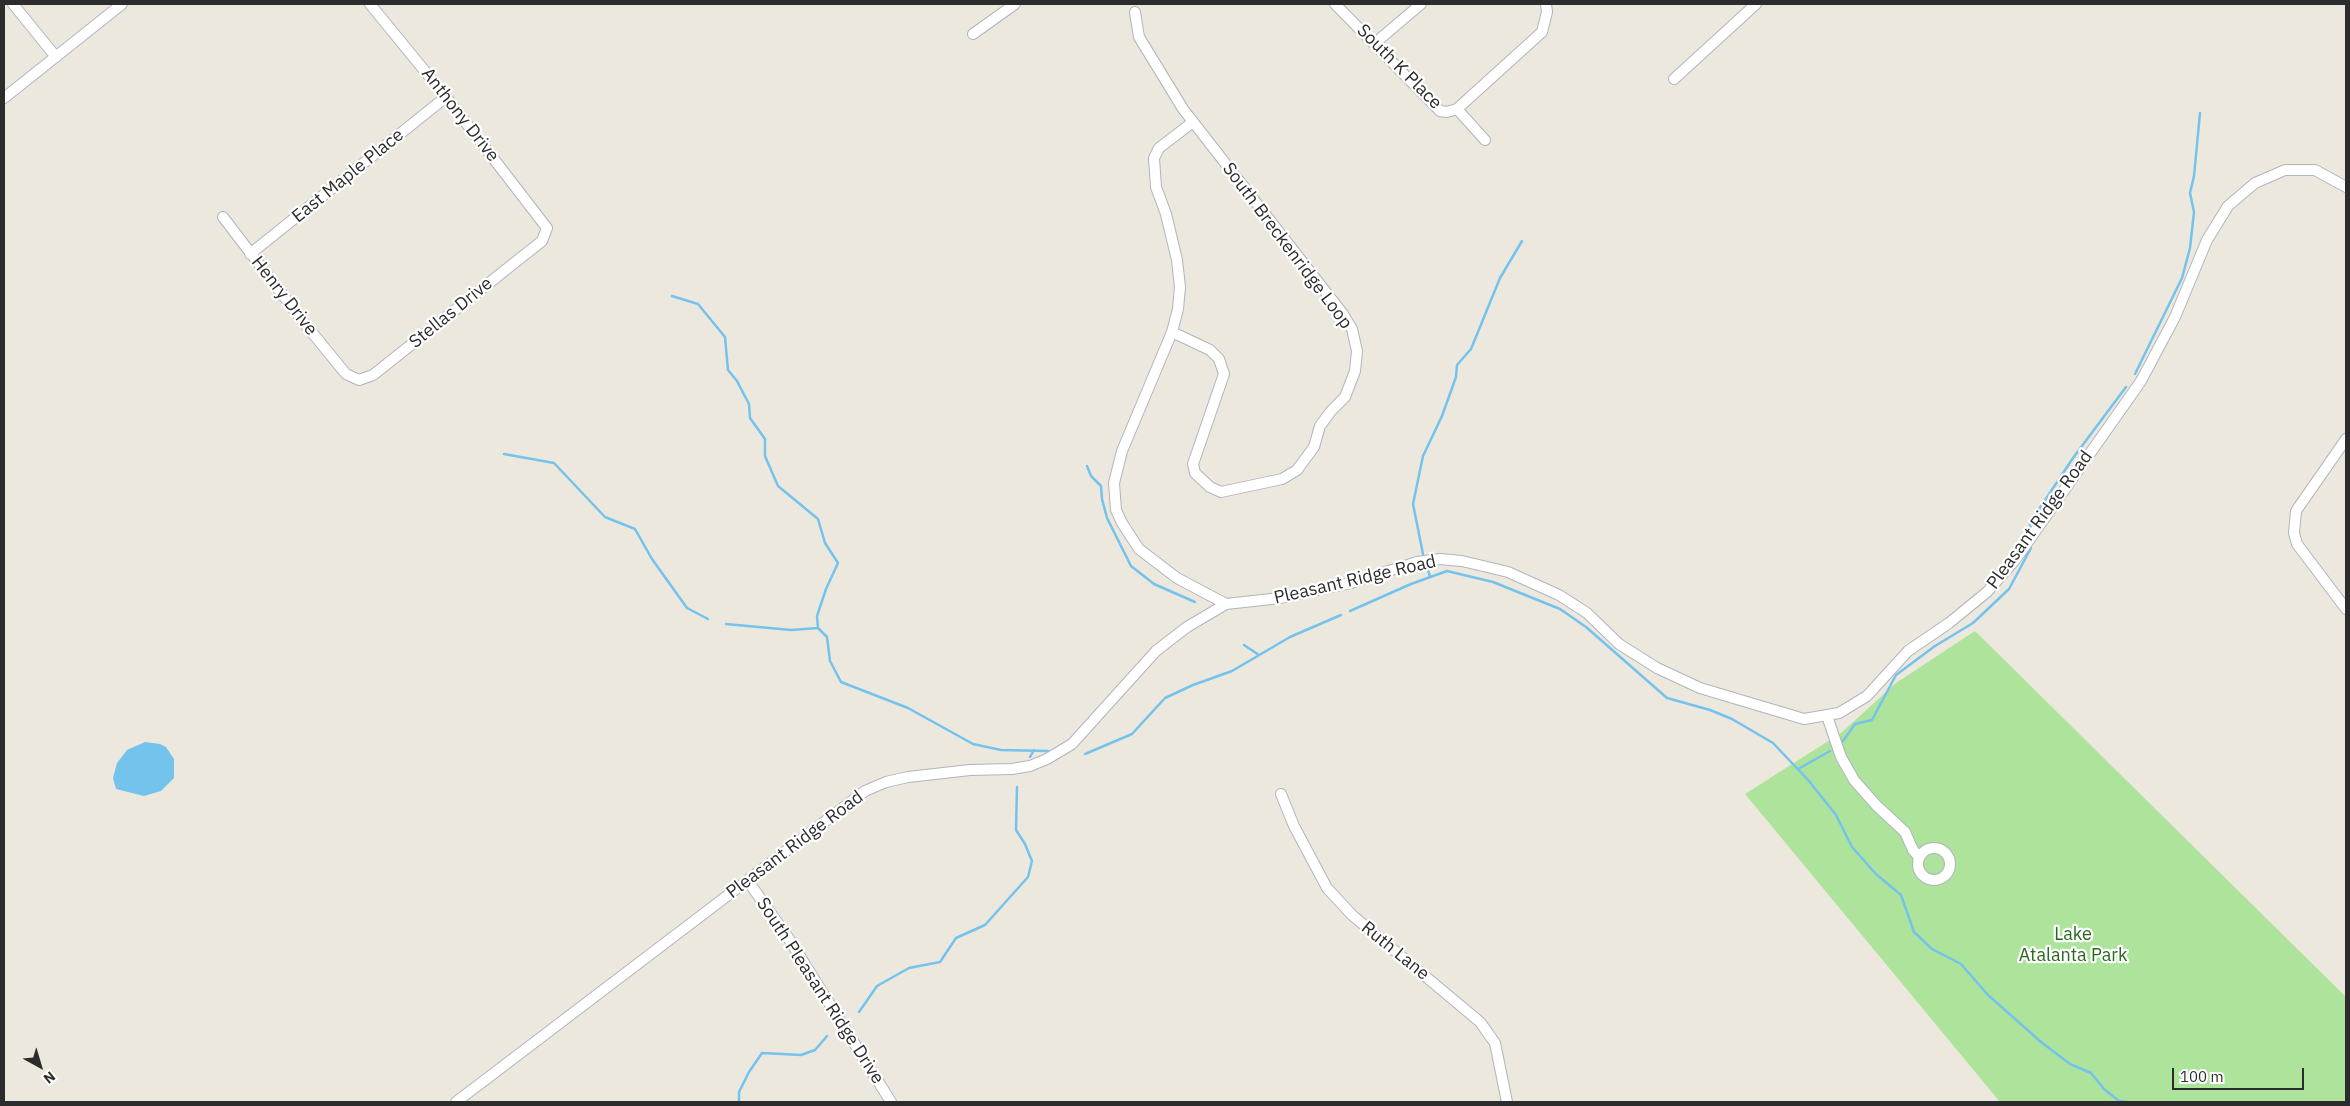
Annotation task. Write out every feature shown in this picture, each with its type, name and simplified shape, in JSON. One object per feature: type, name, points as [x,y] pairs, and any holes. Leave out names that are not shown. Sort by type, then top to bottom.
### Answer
[{"type":"street","points":[[13,4],[56,57]]},
{"type":"street","points":[[4,98],[122,4]]},
{"type":"street","name":"Anthony Drive","points":[[370,4],[446,97],[547,228]]},
{"type":"street","points":[[973,34],[1015,4]]},
{"type":"street","name":"South K Place","points":[[1335,4],[1440,111],[1447,112],[1457,109],[1485,140]]},
{"type":"street","points":[[1375,44],[1421,4]]},
{"type":"street","points":[[1457,109],[1542,32],[1547,12],[1546,4]]},
{"type":"street","points":[[1674,79],[1756,4]]},
{"type":"street","name":"South Breckenridge Loop","points":[[1135,12],[1139,37],[1193,122],[1352,328],[1357,350],[1355,371],[1345,397],[1320,426],[1314,447],[1297,470],[1282,479],[1221,492],[1194,473],[1192,464],[1224,374],[1219,359],[1210,350],[1172,332]]},
{"type":"street","name":"East Maple Place","points":[[250,254],[446,97]]},
{"type":"street","points":[[1193,122],[1159,148],[1154,158],[1156,187],[1172,236],[1178,269],[1180,287],[1178,309],[1172,332],[1122,451],[1114,484],[1116,510],[1139,549],[1150,560],[1177,578],[1226,604]]},
{"type":"street","name":"Pleasant Ridge Road","points":[[456,1102],[865,791],[886,782],[929,774],[1030,766],[1047,759],[1072,744],[1156,651],[1187,627],[1226,604],[1280,598],[1351,583],[1417,562],[1462,561],[1508,572],[1559,595],[1587,613],[1620,644],[1657,668],[1700,688],[1804,719],[1839,713],[1867,696],[1908,651],[1949,623],[1987,592],[2015,560],[2140,381],[2175,317],[2207,240],[2228,206],[2255,183],[2285,170],[2315,170],[2346,187]]},
{"type":"street","name":"Henry Drive","points":[[223,217],[250,254],[346,374]]},
{"type":"street","name":"Stellas Drive","points":[[346,374],[359,380],[373,376],[542,241],[547,228]]},
{"type":"street","points":[[2346,439],[2296,511],[2294,524],[2297,544],[2346,609]]},
{"type":"street","points":[[1827,716],[1841,757],[1854,780],[1876,805],[1905,832],[1913,850],[1919,857]]},
{"type":"street","name":"Ruth Lane","points":[[1282,794],[1294,826],[1327,888],[1352,915],[1480,1022],[1496,1043],[1507,1102]]},
{"type":"street","name":"South Pleasant Ridge Drive","points":[[748,881],[790,939],[891,1102]]},
{"type":"green space","name":"Lake Atalanta Park","points":[[1975,631],[2346,997],[2346,1102],[2000,1102],[1745,794],[1841,733],[1896,683]]},
{"type":"water","points":[[145,742],[160,744],[166,747],[174,759],[174,778],[161,791],[144,796],[116,789],[113,778],[117,763],[127,750]]},
{"type":"waterway","points":[[2135,374],[2182,278],[2190,248],[2194,212],[2190,193],[2194,176],[2200,113]]},
{"type":"waterway","points":[[1423,554],[1413,504],[1423,456],[1442,416],[1456,377],[1457,365],[1471,349],[1500,278],[1522,241]]},
{"type":"waterway","points":[[672,296],[698,304],[725,337],[728,370],[737,381],[749,404],[750,418],[765,439],[765,456],[778,486],[818,519],[825,543],[838,563],[826,589],[817,616],[818,628],[827,637],[830,661],[841,682],[908,708],[973,744],[1001,750],[1048,751]]},
{"type":"waterway","points":[[2030,527],[2030,523],[2073,458],[2126,387]]},
{"type":"waterway","points":[[504,454],[554,463],[605,517],[635,529],[652,559],[687,608],[708,619]]},
{"type":"waterway","points":[[1087,466],[1091,476],[1101,486],[1107,518],[1131,566],[1154,584],[1195,602]]},
{"type":"waterway","points":[[1843,741],[1855,724],[1872,720],[1896,675],[1935,646],[1973,623],[2009,589],[2031,548]]},
{"type":"waterway","points":[[1427,568],[1430,576]]},
{"type":"waterway","points":[[1350,611],[1411,584],[1447,571],[1493,582],[1560,609],[1586,627],[1667,698],[1710,710],[1732,719],[1773,743],[1809,781],[1836,815],[1852,847],[1876,874],[1901,895],[1914,932],[1932,949],[1961,964],[1988,995],[2041,1042],[2070,1064],[2091,1073],[2104,1089],[2119,1101],[2128,1102]]},
{"type":"waterway","points":[[1085,754],[1132,734],[1165,698],[1193,685],[1232,671],[1290,637],[1341,615]]},
{"type":"waterway","points":[[726,624],[791,630],[818,628]]},
{"type":"waterway","points":[[1244,645],[1259,655]]},
{"type":"waterway","points":[[1030,757],[1034,750]]},
{"type":"waterway","points":[[1798,769],[1830,751]]},
{"type":"waterway","points":[[859,1012],[877,986],[909,968],[940,962],[956,938],[985,925],[1028,877],[1032,861],[1025,844],[1016,830],[1017,787]]},
{"type":"waterway","points":[[739,1102],[739,1092],[749,1072],[762,1053],[801,1055],[815,1050],[827,1036]]}]
